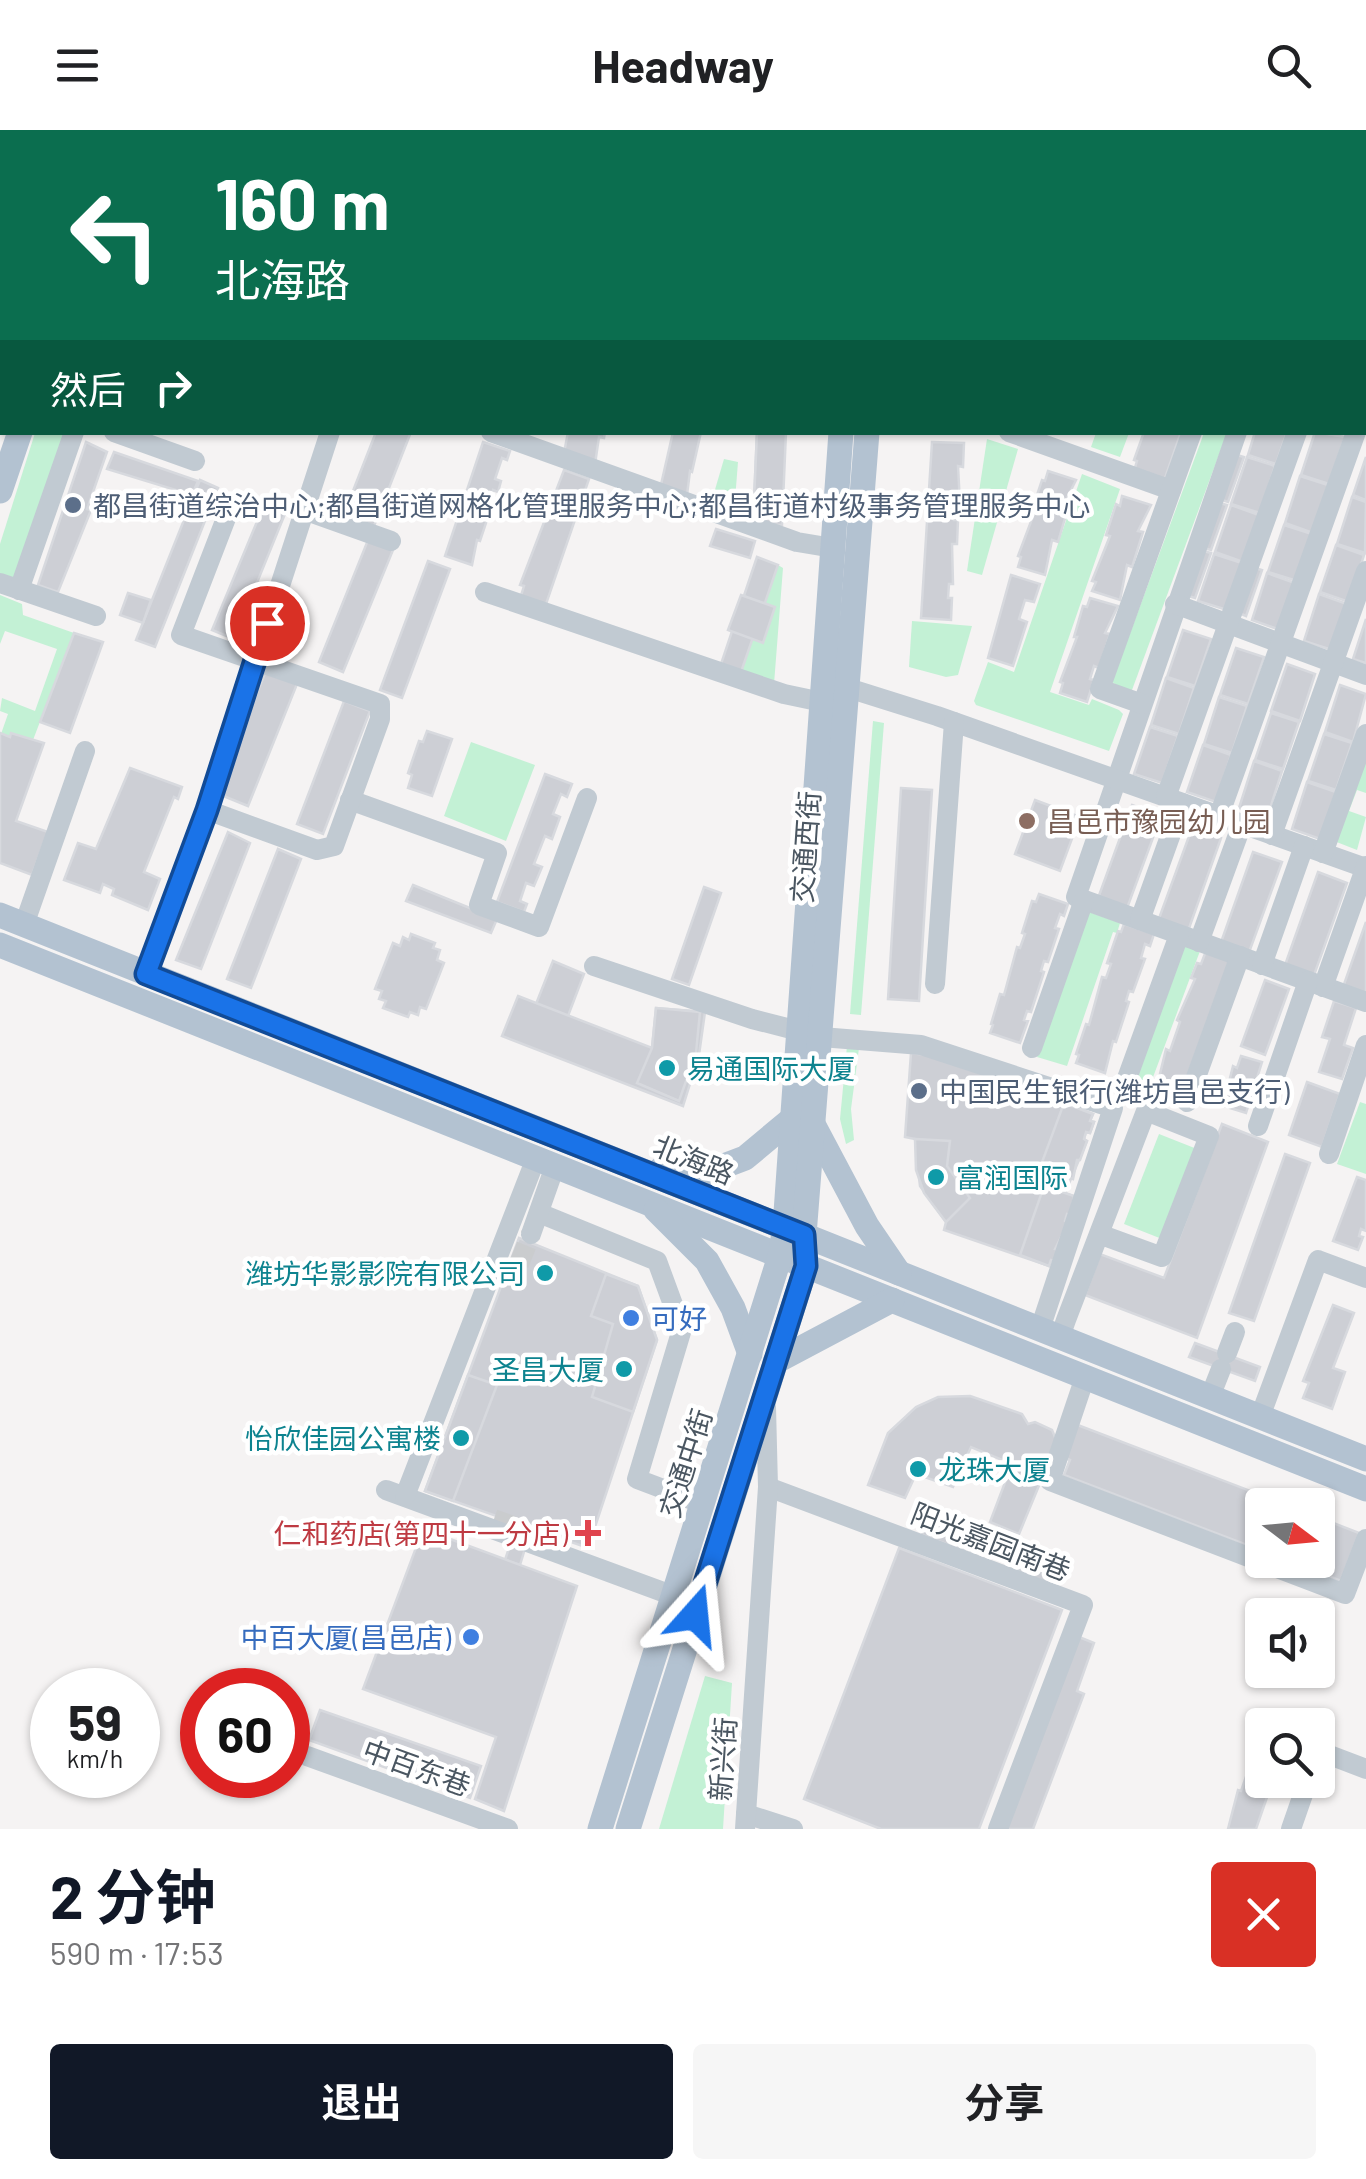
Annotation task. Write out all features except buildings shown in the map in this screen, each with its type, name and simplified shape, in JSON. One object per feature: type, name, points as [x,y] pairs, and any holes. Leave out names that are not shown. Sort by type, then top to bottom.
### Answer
[{"type":"main road","points":[[0,491],[19,435]]},
{"type":"main road","name":"交通西街","points":[[810,1034],[822,702],[841,435]]},
{"type":"main road","name":"交通西街","points":[[806,1266],[794,1231],[810,1034],[848,688],[867,435]]},
{"type":"main road","name":"北海路","points":[[12,920],[1366,1460]]},
{"type":"main road","name":"北海路","points":[[0,946],[1366,1489]]},
{"type":"main road","points":[[638,1169],[708,1172],[746,1158],[803,1122],[899,1273]]},
{"type":"main road","points":[[648,1203],[706,1262],[733,1308],[750,1354]]},
{"type":"main road","name":"交通中街","points":[[600,1829],[780,1256],[794,1231]]},
{"type":"main road","name":"交通中街","points":[[628,1829],[806,1266]]},
{"type":"main road","points":[[775,1362],[892,1300]]},
{"type":"street","points":[[73,435],[10,587],[96,616]]},
{"type":"street","points":[[122,435],[196,461]]},
{"type":"street","points":[[146,974],[207,810],[329,435]]},
{"type":"street","points":[[500,435],[746,525],[832,548]]},
{"type":"street","points":[[1025,435],[1066,442],[1171,490]]},
{"type":"street","points":[[1142,704],[1100,689],[1191,435]]},
{"type":"street","points":[[1236,435],[1076,897],[1366,1002]]},
{"type":"street","points":[[1140,920],[1228,624],[1295,435]]},
{"type":"street","points":[[1219,816],[1355,435]]},
{"type":"street","points":[[304,510],[391,540]]},
{"type":"street","points":[[207,810],[317,850],[334,846],[380,719],[380,704],[182,636],[228,514]]},
{"type":"street","points":[[1272,835],[1366,571]]},
{"type":"street","points":[[485,592],[784,694],[822,702]]},
{"type":"street","points":[[1175,604],[1366,675]]},
{"type":"street","points":[[848,688],[1366,867],[1258,1126]]},
{"type":"street","points":[[934,984],[954,722]]},
{"type":"street","points":[[1262,964],[1366,734]]},
{"type":"street","points":[[12,920],[84,751]]},
{"type":"street","points":[[350,800],[498,853],[479,905],[539,927],[587,798]]},
{"type":"street","points":[[1125,1084],[1242,824]]},
{"type":"street","points":[[1032,1048],[1084,900]]},
{"type":"street","points":[[1187,1102],[1240,956]]},
{"type":"street","points":[[594,966],[752,1019],[810,1034],[922,1044],[1113,1108],[1050,1333]]},
{"type":"street","points":[[1329,1154],[1366,1045]]},
{"type":"street","points":[[1050,1333],[1099,1234],[1146,1112],[1209,1136],[1162,1257],[1099,1234]]},
{"type":"street","points":[[531,1234],[545,1162]]},
{"type":"street","points":[[545,1162],[396,1493],[674,1596]]},
{"type":"street","points":[[538,1213],[657,1261],[682,1329],[637,1479],[703,1504]]},
{"type":"street","points":[[1260,1417],[1318,1260],[1366,1278]]},
{"type":"street","points":[[1210,1397],[1235,1332]]},
{"type":"street","points":[[1085,1377],[1050,1481],[1345,1594],[1366,1539]]},
{"type":"street","name":"新兴街","points":[[746,1822],[768,1487],[766,1394]]},
{"type":"street","name":"阳光嘉园南巷","points":[[768,1487],[1083,1605],[998,1829]]},
{"type":"street","name":"中百东巷","points":[[310,1757],[508,1829]]},
{"type":"street","points":[[1335,1757],[1366,1768]]},
{"type":"street","points":[[1291,1829],[1302,1798]]},
{"type":"street","points":[[746,1822],[793,1829]]},
{"type":"green space","points":[[34,435],[68,435],[19,580],[0,575],[0,544]]},
{"type":"green space","points":[[1095,435],[1128,435],[1120,457],[1091,447]]},
{"type":"green space","points":[[1203,435],[1226,435],[1132,690],[1127,692],[1112,682]]},
{"type":"green space","points":[[987,439],[1018,449],[982,575],[967,571]]},
{"type":"green space","points":[[724,459],[738,462],[735,500],[714,493]]},
{"type":"green space","points":[[1082,474],[1120,489],[1050,692],[1089,705],[1092,699],[1123,714],[1109,751],[976,705],[974,701],[988,662],[1014,672]]},
{"type":"green space","points":[[778,565],[783,568],[774,684],[740,675],[752,639],[764,642],[775,608],[764,603]]},
{"type":"green space","points":[[0,595],[22,604],[23,615],[74,633],[33,740],[12,733],[10,737],[1,734],[8,714],[0,711],[2,698],[35,711],[57,649],[5,631],[0,644]]},
{"type":"green space","points":[[912,621],[972,626],[958,675],[946,677],[909,667]]},
{"type":"green space","points":[[873,721],[884,723],[861,1015],[850,1014]]},
{"type":"green space","points":[[471,742],[535,765],[506,841],[444,816]]},
{"type":"green space","points":[[1366,754],[1366,793],[1357,790],[1349,811],[1366,817],[1357,850],[1334,841]]},
{"type":"green space","points":[[1089,912],[1120,923],[1117,933],[1113,932],[1067,1066],[1037,1057]]},
{"type":"green space","points":[[1184,944],[1200,951],[1149,1088],[1135,1083]]},
{"type":"green space","points":[[847,1046],[859,1048],[851,1109],[854,1140],[846,1144],[840,1119]]},
{"type":"green space","points":[[1360,1102],[1366,1104],[1366,1174],[1337,1164]]},
{"type":"green space","points":[[1159,1134],[1197,1149],[1162,1239],[1124,1224]]},
{"type":"green space","points":[[705,1676],[732,1683],[723,1829],[659,1829]]},
{"type":"tunnel","points":[[519,1264],[531,1234]]},
{"type":"tunnel","points":[[500,1532],[507,1512]]},
{"type":"place","name":"都昌街道综治中心;都昌街道网格化管理服务中心;都昌街道村级事务管理服务中心","points":[[73,505]]},
{"type":"place","name":"昌邑市豫园幼儿园","points":[[1027,821]]},
{"type":"place","name":"易通国际大厦","points":[[667,1068]]},
{"type":"place","name":"中国民生银行(潍坊昌邑支行)","points":[[919,1091]]},
{"type":"place","name":"富润国际","points":[[936,1177]]},
{"type":"place","name":"潍坊华影影院有限公司","points":[[545,1273]]},
{"type":"place","name":"可好","points":[[631,1318]]},
{"type":"place","name":"圣昌大厦","points":[[624,1369]]},
{"type":"place","name":"怡欣佳园公寓楼","points":[[461,1438]]},
{"type":"place","name":"龙珠大厦","points":[[918,1469]]},
{"type":"place","name":"仁和药店(第四十一分店)","points":[[588,1533]]},
{"type":"place","name":"中百大厦(昌邑店)","points":[[471,1637]]},
{"type":"route","points":[[267,623],[207,810],[146,974],[804,1235],[806,1266],[695,1615]]}]
